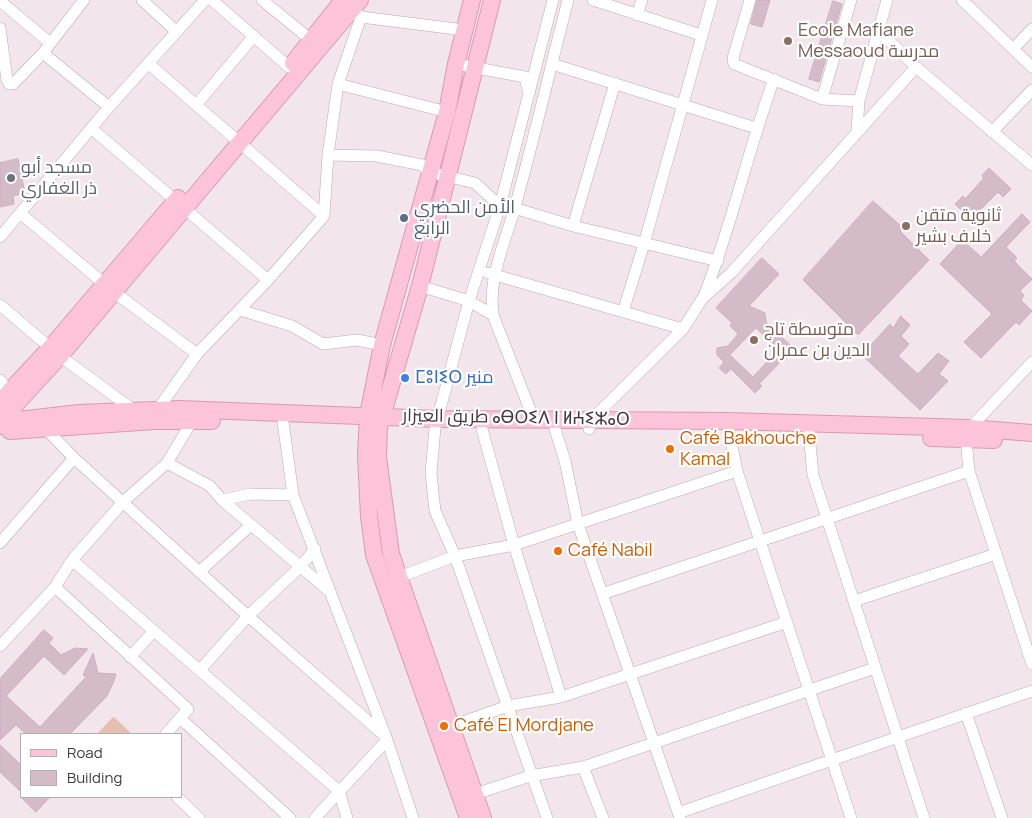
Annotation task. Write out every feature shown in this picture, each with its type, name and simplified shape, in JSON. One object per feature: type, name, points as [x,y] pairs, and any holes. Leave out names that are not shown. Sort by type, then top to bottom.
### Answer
[{"type":"main road","points":[[472,0],[456,64],[447,112],[382,345],[374,420],[368,516],[374,555],[383,580],[444,729],[468,797],[483,818]]},
{"type":"main road","points":[[444,729],[391,554],[374,420],[420,286],[473,68],[492,0]]},
{"type":"main road","points":[[235,139],[311,40],[354,7]]},
{"type":"main road","points":[[1,426],[6,395],[56,352],[235,139],[354,7]]},
{"type":"main road","name":"طريق العيزار ⴰⴱⵔⵉⴷ ⵏ ⵍⵄⵉⵣⴰⵔ","points":[[1,426],[29,418],[136,412],[192,421],[283,419]]},
{"type":"main road","name":"طريق العيزار ⴰⴱⵔⵉⴷ ⵏ ⵍⵄⵉⵣⴰⵔ","points":[[1,426],[48,429],[156,415],[436,423],[534,420],[590,424],[728,425],[968,433],[1032,433]]},
{"type":"main road","name":"طريق العيزار ⴰⴱⵔⵉⴷ ⵏ ⵍⵄⵉⵣⴰⵔ","points":[[436,423],[482,429],[555,429],[590,424]]},
{"type":"main road","name":"طريق العيزار ⴰⴱⵔⵉⴷ ⵏ ⵍⵄⵉⵣⴰⵔ","points":[[968,433],[1032,441]]},
{"type":"main road","points":[[468,797],[468,818]]},
{"type":"street","points":[[0,0],[50,42]]},
{"type":"street","points":[[0,28],[9,84],[15,83],[43,53],[84,0]]},
{"type":"street","points":[[0,237],[109,107],[205,0]]},
{"type":"street","points":[[212,0],[289,67]]},
{"type":"street","points":[[262,0],[311,40]]},
{"type":"street","points":[[547,818],[530,776],[508,706],[455,556],[435,511],[431,492],[436,423],[469,301],[500,206],[553,0]]},
{"type":"street","points":[[534,420],[492,315],[493,274],[514,208],[568,0]]},
{"type":"street","points":[[593,0],[701,35]]},
{"type":"street","points":[[637,15],[642,0]]},
{"type":"street","points":[[623,312],[644,244],[712,0]]},
{"type":"street","points":[[750,0],[732,61],[735,65],[822,99],[859,101]]},
{"type":"street","points":[[822,99],[850,0]]},
{"type":"street","points":[[146,1],[177,32]]},
{"type":"street","points":[[857,130],[859,101],[888,1]]},
{"type":"street","points":[[969,2],[1032,67]]},
{"type":"street","points":[[156,415],[197,354],[268,280],[324,216],[328,155],[338,84],[354,7],[464,30]]},
{"type":"street","points":[[1013,49],[1032,29]]},
{"type":"street","points":[[879,31],[916,67],[1032,165]]},
{"type":"street","points":[[197,104],[254,36]]},
{"type":"street","points":[[43,53],[109,107]]},
{"type":"street","points":[[149,64],[324,216]]},
{"type":"street","points":[[456,64],[525,77],[530,95]]},
{"type":"street","points":[[552,64],[756,128]]},
{"type":"street","points":[[702,299],[731,272],[857,130],[916,67]]},
{"type":"street","points":[[590,424],[684,329],[702,299],[718,261],[756,128],[774,79]]},
{"type":"street","points":[[573,226],[615,83]]},
{"type":"street","points":[[338,84],[447,112]]},
{"type":"street","points":[[992,132],[1032,90]]},
{"type":"street","points":[[530,95],[543,98]]},
{"type":"street","points":[[91,128],[268,280]]},
{"type":"street","points":[[328,155],[377,156],[422,165],[429,172],[475,183],[500,206]]},
{"type":"street","points":[[514,208],[573,226],[718,261]]},
{"type":"street","points":[[20,213],[109,288],[197,354]]},
{"type":"street","points":[[480,271],[684,329]]},
{"type":"street","points":[[420,286],[469,301],[492,315]]},
{"type":"street","points":[[0,305],[56,352],[136,412]]},
{"type":"street","points":[[240,310],[292,326],[323,344],[357,340],[382,345]]},
{"type":"street","points":[[1032,362],[968,433],[969,471],[1032,664]]},
{"type":"street","points":[[6,395],[29,418],[48,429],[74,458],[124,500],[248,616],[386,738]]},
{"type":"street","points":[[283,419],[293,495],[386,738],[413,818]]},
{"type":"street","points":[[0,646],[55,587],[72,560],[124,500],[167,462],[192,421]]},
{"type":"street","points":[[728,425],[737,471],[851,818]]},
{"type":"street","points":[[808,428],[813,475],[924,818]]},
{"type":"street","points":[[482,429],[514,545],[561,696]]},
{"type":"street","points":[[555,429],[565,461],[578,524],[679,816],[832,760],[1032,691]]},
{"type":"street","points":[[0,543],[74,458]]},
{"type":"street","points":[[167,462],[210,486],[222,500],[329,591]]},
{"type":"street","points":[[383,580],[400,579],[455,556],[514,545],[737,471]]},
{"type":"street","points":[[602,594],[969,471]]},
{"type":"street","points":[[222,500],[250,494],[293,495]]},
{"type":"street","points":[[200,571],[251,525]]},
{"type":"street","points":[[200,670],[248,616],[300,567],[314,549]]},
{"type":"street","points":[[854,601],[996,554]]},
{"type":"street","points":[[72,560],[339,792],[347,818]]},
{"type":"street","points":[[55,587],[188,709],[167,733]]},
{"type":"street","points":[[444,729],[508,706],[561,696],[787,622]]},
{"type":"street","points":[[130,657],[154,631]]},
{"type":"street","points":[[468,797],[530,776],[583,767],[875,668]]},
{"type":"street","points":[[966,713],[1002,818]]},
{"type":"street","points":[[181,718],[290,818]]},
{"type":"street","points":[[315,818],[386,738]]},
{"type":"street","points":[[583,767],[603,818]]},
{"type":"street","points":[[178,798],[199,818]]},
{"type":"shaded area","points":[[114,717],[131,733],[98,733]]},
{"type":"building","points":[[757,0],[770,0],[762,27],[751,24]]},
{"type":"building","points":[[833,1],[842,4],[819,82],[809,79]]},
{"type":"building","name":"مسجد أبو ذر الغفاري","points":[[18,159],[25,193],[13,196],[14,204],[0,207],[0,163]]},
{"type":"building","points":[[989,168],[1011,189],[1003,197],[998,192],[978,212],[983,217],[976,224],[955,204],[963,196],[965,199],[984,178],[982,176]]},
{"type":"building","points":[[873,201],[903,228],[900,231],[929,260],[858,335],[803,280]]},
{"type":"building","points":[[1022,214],[1030,222],[1006,247],[1017,258],[1014,261],[1032,279],[1020,291],[1024,295],[1021,300],[1032,311],[1019,325],[1016,322],[981,358],[964,342],[992,314],[940,264],[962,240],[981,257]]},
{"type":"building","points":[[762,258],[779,274],[749,306],[765,313],[766,322],[791,346],[788,349],[792,354],[787,359],[784,358],[759,384],[762,386],[755,393],[731,369],[726,374],[719,368],[724,362],[717,355],[717,348],[728,346],[738,334],[730,326],[732,323],[716,308]],"holes":[[[756,328],[779,349],[753,377],[730,355]]]},
{"type":"building","points":[[901,316],[910,325],[901,336],[909,344],[898,356],[918,374],[938,353],[949,361],[939,374],[948,381],[920,410],[862,355],[890,324],[893,328]]},
{"type":"building","points":[[44,630],[53,638],[49,643],[61,655],[75,648],[88,649],[64,675],[44,656],[6,696],[40,727],[86,677],[83,675],[93,653],[98,673],[116,674],[107,696],[71,733],[25,733],[16,725],[0,740],[0,679]]},
{"type":"building","points":[[0,745],[20,764],[20,791],[0,772]]},
{"type":"building","points":[[22,798],[49,798],[36,812]]},
{"type":"place","name":"Ecole Mafiane Messaoud مدرسة","points":[[788,41]]},
{"type":"place","name":"مسجد أبو ذر الغفاري","points":[[11,178]]},
{"type":"place","name":"الأمن الحضري الرابع","points":[[404,218]]},
{"type":"place","name":"ثانوية متقن خلاف بشير","points":[[906,226]]},
{"type":"place","name":"متوسطة تاج الدين بن عمران","points":[[754,340]]},
{"type":"place","name":"ⵎⵓⵏⵉⵔ منير","points":[[405,378]]},
{"type":"place","name":"Café Bakhouche Kamal","points":[[670,449]]},
{"type":"place","name":"Café Nabil","points":[[558,551]]},
{"type":"place","name":"Café El Mordjane","points":[[444,726]]}]
